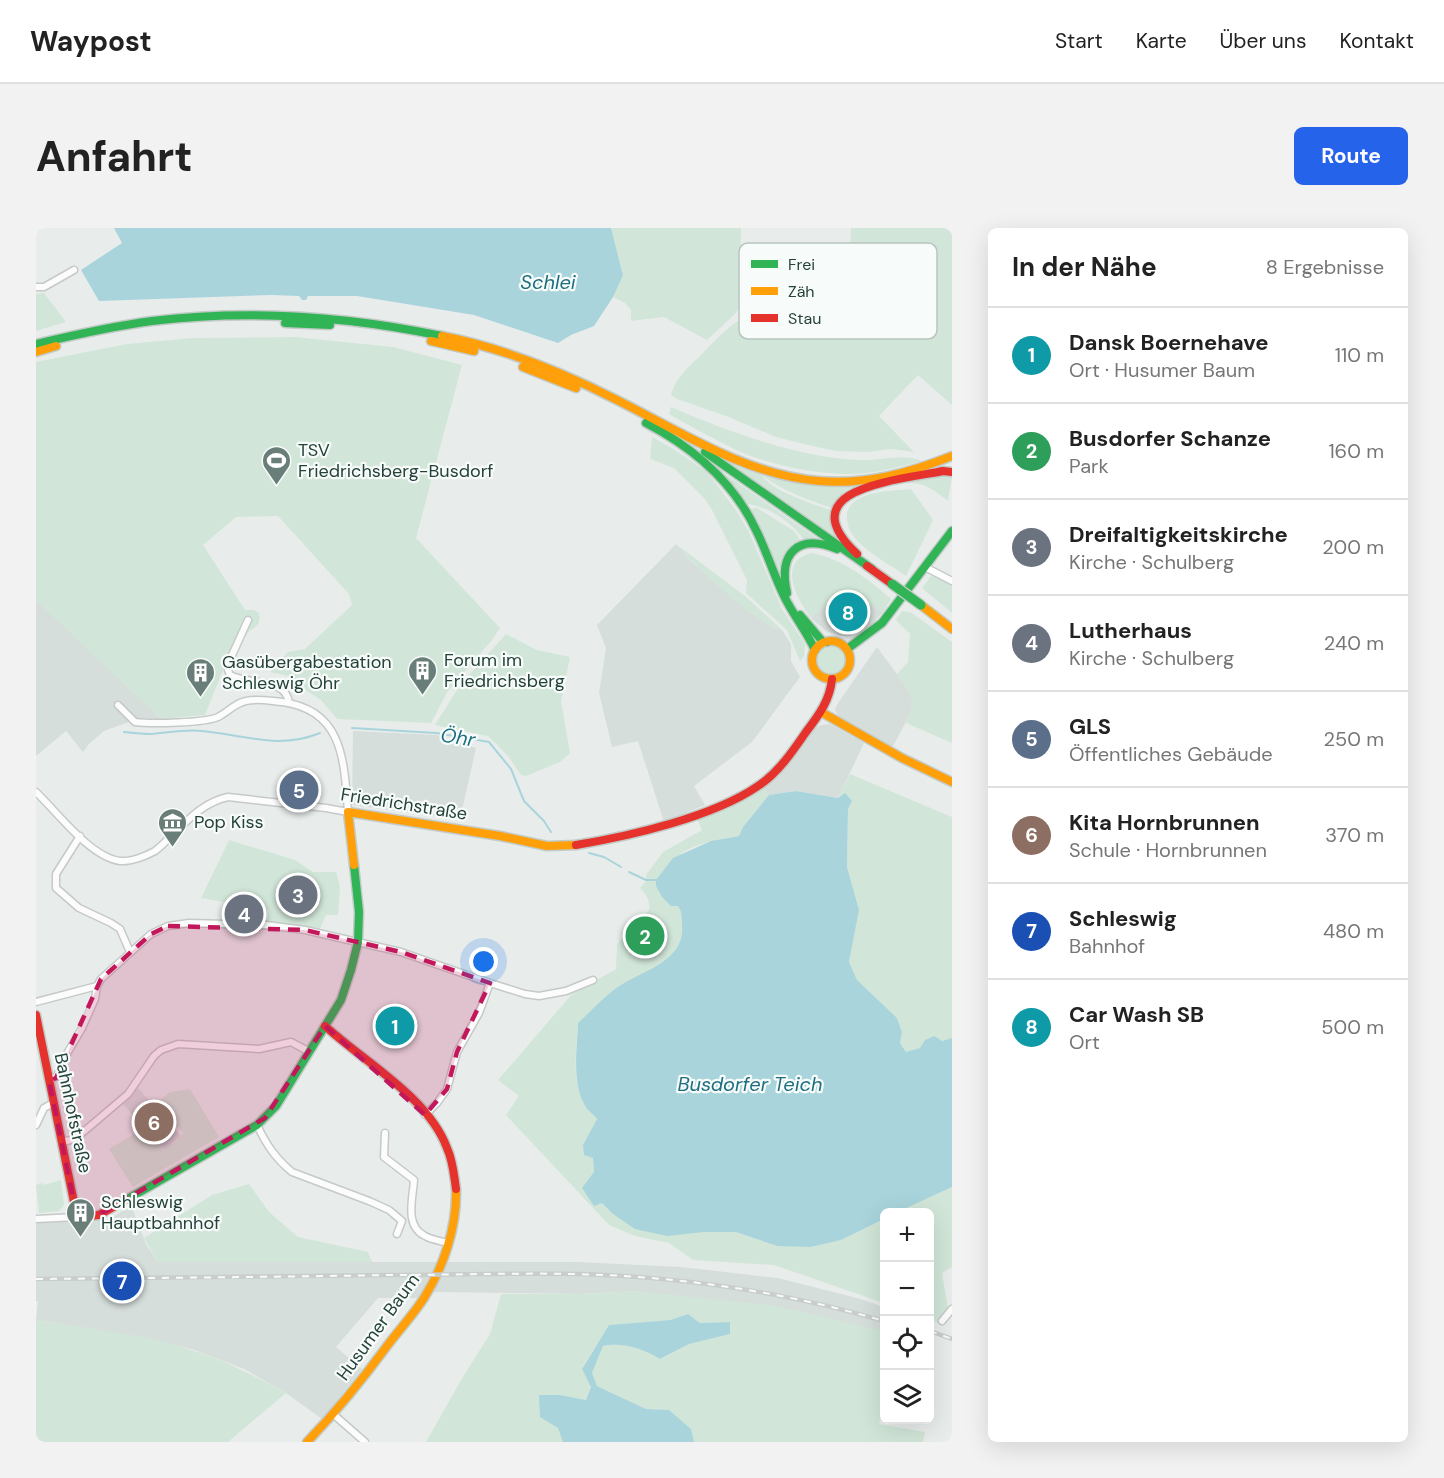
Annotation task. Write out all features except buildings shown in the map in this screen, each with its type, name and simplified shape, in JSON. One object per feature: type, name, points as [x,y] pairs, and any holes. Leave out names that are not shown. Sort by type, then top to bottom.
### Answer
[{"type":"main road","points":[[36,344],[88,331],[168,319],[246,315],[346,319],[414,330],[503,352],[590,387],[699,448],[872,569],[952,629]]},
{"type":"main road","points":[[36,352],[90,338],[170,326],[246,322],[356,328],[404,335],[501,359],[587,393],[654,426],[746,465],[788,477],[811,480],[869,480],[909,472],[952,456]]},
{"type":"main road","points":[[681,438],[738,497],[756,531],[784,597],[812,641],[815,650],[812,660],[820,675],[832,679],[838,678],[848,669],[850,659],[847,649],[838,642],[823,642],[813,632],[788,596],[783,576],[786,560],[795,548],[804,543],[821,542],[872,569]]},
{"type":"main road","points":[[872,569],[844,541],[836,529],[834,519],[839,502],[855,490],[867,486],[943,471],[952,472]]},
{"type":"main road","points":[[847,649],[882,624],[952,531]]},
{"type":"main road","points":[[815,650],[827,642]]},
{"type":"main road","name":"Friedrichstraße","points":[[348,812],[496,835],[525,843],[562,847],[631,834],[700,813],[757,787],[774,772],[821,712],[827,701],[832,679]]},
{"type":"main road","points":[[821,712],[902,758],[952,782]]},
{"type":"main road","points":[[77,1217],[99,1215],[257,1125],[276,1106],[308,1050],[341,1000],[358,942],[359,912],[348,812]]},
{"type":"main road","name":"Bahnhofstraße","points":[[36,1015],[77,1217]]},
{"type":"main road","name":"Husumer Baum","points":[[306,1442],[372,1367],[424,1298],[441,1266],[456,1212],[457,1184],[450,1153],[436,1127],[391,1082],[325,1026]]},
{"type":"street","points":[[36,287],[44,287],[74,270]]},
{"type":"street","points":[[925,567],[952,581]]},
{"type":"street","points":[[248,620],[234,648],[228,670],[230,675],[282,689],[288,695],[289,703]]},
{"type":"street","points":[[118,705],[135,722],[150,723],[215,718],[247,700],[289,703],[308,708],[332,731],[340,751],[345,769],[348,812]]},
{"type":"street","name":"Friedrichstraße","points":[[36,792],[80,836],[104,855],[115,860],[128,861],[155,851],[191,815],[214,800],[228,797],[348,812]]},
{"type":"street","points":[[80,836],[56,874],[56,888],[79,908],[120,929],[130,952]]},
{"type":"street","points":[[49,1081],[57,1076],[82,1028],[101,979],[151,934],[168,926],[189,923],[267,925],[305,930],[401,952],[490,983],[539,996],[566,991],[593,980]]},
{"type":"street","points":[[425,1115],[447,1089],[457,1052],[479,1013],[490,983]]},
{"type":"street","points":[[36,1002],[97,986]]},
{"type":"street","points":[[62,1142],[75,1139],[128,1094],[154,1056],[161,1050],[178,1044],[259,1050],[291,1042],[308,1050]]},
{"type":"street","points":[[36,1125],[44,1108],[53,1103]]},
{"type":"street","points":[[257,1125],[268,1148],[278,1161],[292,1172],[389,1210],[402,1221],[398,1234]]},
{"type":"street","points":[[385,1133],[384,1156],[414,1180],[411,1215],[415,1228],[424,1236],[448,1243]]},
{"type":"street","points":[[36,1219],[77,1217]]},
{"type":"street","points":[[942,1321],[952,1309]]},
{"type":"street","points":[[333,1414],[365,1442]]},
{"type":"highlighted area","points":[[168,926],[305,930],[401,952],[490,983],[457,1052],[447,1089],[425,1115],[325,1026],[265,1118],[99,1215],[77,1217],[49,1081],[56,1078],[101,979],[151,934]]},
{"type":"shaded area","points":[[676,544],[691,561],[774,628],[782,630],[791,644],[791,661],[800,677],[752,742],[694,786],[705,805],[664,822],[638,741],[612,747],[599,693],[606,648],[597,625]]},
{"type":"shaded area","points":[[845,591],[855,594],[883,612],[869,627],[849,636],[839,636],[826,631],[811,618],[838,592]]},
{"type":"shaded area","points":[[36,600],[161,719],[140,718],[104,731],[83,752],[66,731],[36,756]]},
{"type":"shaded area","points":[[877,647],[910,692],[914,707],[892,748],[845,722],[835,710]]},
{"type":"shaded area","points":[[830,724],[864,743],[838,798],[796,791],[769,795],[763,788],[781,772],[814,729]]},
{"type":"shaded area","points":[[353,731],[437,735],[476,748],[460,819],[352,805]]},
{"type":"shaded area","points":[[137,1087],[181,1136],[165,1150],[122,1103]]},
{"type":"shaded area","points":[[131,1205],[146,1244],[158,1262],[579,1262],[681,1267],[778,1278],[880,1306],[880,1330],[636,1291],[581,1294],[436,1292],[417,1298],[378,1298],[336,1347],[362,1369],[327,1413],[329,1424],[286,1393],[244,1369],[194,1350],[145,1338],[36,1320],[38,1301],[36,1301],[36,1223],[110,1219]]},
{"type":"green space","points":[[611,228],[741,228],[739,308],[707,340],[664,317],[631,321],[631,310],[625,303],[613,297],[623,274]]},
{"type":"green space","points":[[851,228],[952,228],[952,405],[918,375],[879,416],[914,452],[892,449],[867,452],[836,451],[804,444],[776,437],[671,395],[675,384],[685,370],[739,321],[739,339],[937,339],[937,243],[850,243]]},
{"type":"green space","points":[[44,293],[66,322],[36,331],[36,294]]},
{"type":"green space","points":[[295,337],[393,347],[462,365],[416,538],[500,628],[448,691],[431,723],[337,719],[321,700],[288,676],[270,672],[288,652],[305,649],[352,605],[349,594],[278,516],[236,517],[203,545],[245,610],[254,610],[259,613],[260,618],[258,624],[243,639],[232,664],[225,665],[205,715],[161,719],[36,600],[36,362],[127,344],[192,338]]},
{"type":"green space","points":[[671,407],[744,436],[802,452],[852,460],[900,457],[922,461],[859,474],[835,474],[790,468],[747,455],[726,445],[669,414]]},
{"type":"green space","points":[[652,437],[707,472],[736,510],[749,532],[782,609],[805,644],[804,656],[800,661],[787,630],[746,593],[747,580],[704,498],[674,468],[650,459]]},
{"type":"green space","points":[[729,462],[763,474],[766,480],[781,491],[831,510],[838,539]]},
{"type":"green space","points":[[722,472],[818,539],[804,540],[779,516],[764,508],[748,504]]},
{"type":"green space","points":[[765,475],[857,485],[844,491],[832,508],[789,492],[773,483]]},
{"type":"green space","points":[[952,476],[948,501],[924,485],[906,483]]},
{"type":"green space","points":[[911,489],[933,520],[906,576],[860,543],[850,531],[847,519],[848,510],[861,498],[881,492]]},
{"type":"green space","points":[[757,508],[794,531],[801,541],[785,554],[778,573],[750,509]]},
{"type":"green space","points":[[676,544],[745,596],[782,630],[757,618],[742,606],[711,580]]},
{"type":"green space","points":[[812,553],[844,565],[883,592],[891,599],[883,612],[855,594],[838,592],[811,618],[800,601],[792,572],[801,557]]},
{"type":"green space","points":[[931,576],[952,583],[952,613],[922,588]]},
{"type":"green space","points":[[902,611],[910,612],[952,642],[952,743],[906,723],[912,702],[909,692],[897,674],[908,662],[910,634],[896,620]]},
{"type":"green space","points":[[506,634],[537,650],[570,657],[561,701],[570,753],[560,762],[526,776],[521,775],[508,756],[488,736],[435,725],[460,685]]},
{"type":"green space","points":[[831,645],[841,650],[846,660],[841,670],[831,675],[821,670],[816,660],[821,650]]},
{"type":"green space","points":[[850,774],[952,817],[952,1038],[942,1041],[925,1040],[920,1048],[907,1053],[900,1043],[902,1032],[897,1018],[857,980],[849,962],[859,910],[847,867],[848,809],[852,801],[838,798]]},
{"type":"green space","points":[[763,788],[769,795],[743,827],[739,836],[709,842],[690,849],[681,853],[667,867],[683,923],[681,941],[676,950],[661,964],[618,987],[578,1023],[576,1067],[579,1090],[587,1109],[597,1119],[583,1145],[593,1158],[602,1203],[613,1214],[704,1232],[736,1232],[777,1246],[841,1240],[880,1221],[880,1302],[774,1265],[693,1260],[669,1243],[635,1236],[609,1225],[506,1115],[519,1096],[498,1080],[572,994],[616,969],[617,944],[649,910],[649,901],[640,888],[646,881],[646,875],[663,852],[702,830],[697,819],[733,805]]},
{"type":"green space","points":[[229,840],[295,860],[313,872],[336,872],[340,887],[338,915],[326,915],[319,931],[267,923],[269,910],[201,898]]},
{"type":"green space","points":[[190,1089],[219,1137],[133,1187],[109,1149],[145,1128],[164,1150],[177,1141],[183,1133],[158,1102],[170,1092]]},
{"type":"green space","points":[[61,1180],[64,1205],[59,1211],[39,1213],[36,1185]]},
{"type":"green space","points":[[249,1184],[269,1212],[298,1237],[368,1252],[372,1262],[158,1262],[144,1238],[212,1195]]},
{"type":"green space","points":[[952,1187],[952,1267],[942,1273],[948,1309],[937,1323],[934,1321],[934,1208],[907,1208]]},
{"type":"green space","points":[[636,1291],[775,1306],[880,1330],[879,1424],[925,1432],[923,1442],[694,1442],[690,1429],[669,1410],[646,1409],[597,1386],[592,1373],[603,1346],[632,1347],[661,1359],[689,1344],[730,1334],[730,1322],[700,1323],[688,1314],[670,1320],[609,1325],[582,1368],[591,1387],[586,1400],[560,1395],[559,1428],[563,1442],[426,1442],[490,1334],[501,1294]]},
{"type":"green space","points":[[36,1320],[136,1336],[175,1345],[230,1364],[286,1393],[228,1442],[36,1442]]},
{"type":"water","name":"Schlei","points":[[114,228],[611,228],[623,275],[613,297],[594,326],[558,343],[474,315],[357,296],[308,296],[306,300],[302,300],[299,296],[272,295],[99,301],[81,270],[122,243]]},
{"type":"water","name":"Busdorfer Teich","points":[[796,791],[838,798],[845,793],[852,801],[848,809],[847,867],[859,910],[849,962],[857,980],[897,1018],[902,1032],[900,1043],[906,1052],[920,1048],[925,1040],[934,1036],[942,1041],[952,1038],[952,1187],[907,1208],[880,1208],[880,1221],[841,1240],[810,1247],[777,1246],[736,1232],[704,1232],[667,1236],[635,1229],[613,1214],[602,1203],[594,1206],[582,1188],[594,1172],[593,1158],[584,1155],[583,1145],[597,1119],[587,1109],[579,1090],[576,1067],[578,1023],[612,992],[664,961],[678,946],[682,936],[680,910],[678,906],[671,906],[662,897],[656,886],[656,880],[673,858],[711,841],[739,836],[743,827],[769,795]]},
{"type":"water","points":[[688,1314],[700,1323],[730,1322],[730,1334],[689,1344],[660,1359],[632,1347],[603,1346],[592,1373],[597,1386],[646,1409],[669,1410],[691,1429],[694,1442],[563,1442],[558,1428],[540,1417],[539,1395],[560,1395],[586,1400],[591,1387],[582,1369],[609,1325],[670,1320]]},
{"type":"waterway","name":"Öhr","points":[[352,728],[436,733],[489,742],[511,769],[524,801],[544,821],[551,832]]},
{"type":"waterway","name":"Öhr","points":[[124,732],[151,734],[196,731],[276,741],[305,738],[320,733]]},
{"type":"waterway","name":"Öhr","points":[[589,853],[604,857],[621,867]]},
{"type":"waterway","name":"Öhr","points":[[629,872],[646,880],[656,880]]},
{"type":"railway","points":[[36,1279],[526,1274],[628,1276],[747,1290],[802,1300],[880,1320]]},
{"type":"railway","points":[[934,1332],[952,1339]]},
{"type":"traffic: fast","points":[[36,344],[137,323],[225,315],[334,319],[442,336]]},
{"type":"traffic: fast","points":[[285,323],[330,325]]},
{"type":"traffic: fast","points":[[646,423],[696,455],[724,481],[736,496],[756,530],[785,598],[815,650]]},
{"type":"traffic: fast","points":[[705,452],[872,569]]},
{"type":"traffic: fast","points":[[847,649],[882,623],[952,531]]},
{"type":"traffic: fast","points":[[787,593],[786,567],[794,550],[802,545],[811,544],[837,549]]},
{"type":"traffic: fast","points":[[892,584],[921,605]]},
{"type":"traffic: fast","points":[[800,615],[823,642],[827,642]]},
{"type":"traffic: fast","points":[[124,1201],[257,1125],[276,1106],[341,1000],[351,970],[358,942],[359,912],[354,865]]},
{"type":"traffic: slow","points":[[442,336],[510,354],[554,371],[715,450],[740,461],[792,477],[836,482],[870,479],[920,468],[952,456]]},
{"type":"traffic: slow","points":[[431,341],[474,351]]},
{"type":"traffic: slow","points":[[36,352],[56,346]]},
{"type":"traffic: slow","points":[[523,367],[576,388]]},
{"type":"traffic: slow","points":[[921,605],[952,629]]},
{"type":"traffic: slow","points":[[831,641],[844,647],[850,660],[844,673],[831,679],[818,673],[812,660],[818,647],[831,641]]},
{"type":"traffic: slow","points":[[821,712],[902,758],[952,782]]},
{"type":"traffic: slow","points":[[354,865],[348,812],[500,836],[547,846],[576,845]]},
{"type":"traffic: slow","points":[[307,1442],[358,1383],[424,1298],[438,1273],[448,1246],[454,1218],[456,1189]]},
{"type":"traffic: jam","points":[[857,554],[839,532],[835,514],[842,501],[857,491],[878,484],[943,471],[952,472]]},
{"type":"traffic: jam","points":[[867,566],[892,584]]},
{"type":"traffic: jam","points":[[576,845],[645,831],[695,816],[758,786],[785,761],[815,720],[826,701],[832,679]]},
{"type":"traffic: jam","points":[[36,1015],[77,1217],[99,1215],[124,1201]]},
{"type":"traffic: jam","points":[[325,1026],[394,1081],[425,1112],[438,1130],[449,1153],[456,1189]]},
{"type":"place","name":"TSV Friedrichsberg-Busdorf","points":[[277,486]]},
{"type":"place","name":"Car Wash SB","points":[[848,612]]},
{"type":"place","name":"Forum im Friedrichsberg","points":[[423,696]]},
{"type":"place","name":"Gasübergabestation Schleswig Öhr","points":[[201,698]]},
{"type":"place","name":"GLS","points":[[299,790]]},
{"type":"place","name":"Pop Kiss","points":[[173,848]]},
{"type":"place","name":"Dreifaltigkeitskirche","points":[[298,895]]},
{"type":"place","name":"Lutherhaus","points":[[244,914]]},
{"type":"place","name":"Busdorfer Schanze","points":[[645,936]]},
{"type":"place","name":"Dansk Boernehave","points":[[395,1026]]},
{"type":"place","name":"Kita Hornbrunnen","points":[[154,1122]]},
{"type":"place","name":"Schleswig Hauptbahnhof","points":[[80,1238]]},
{"type":"place","name":"Schleswig","points":[[122,1281]]}]
